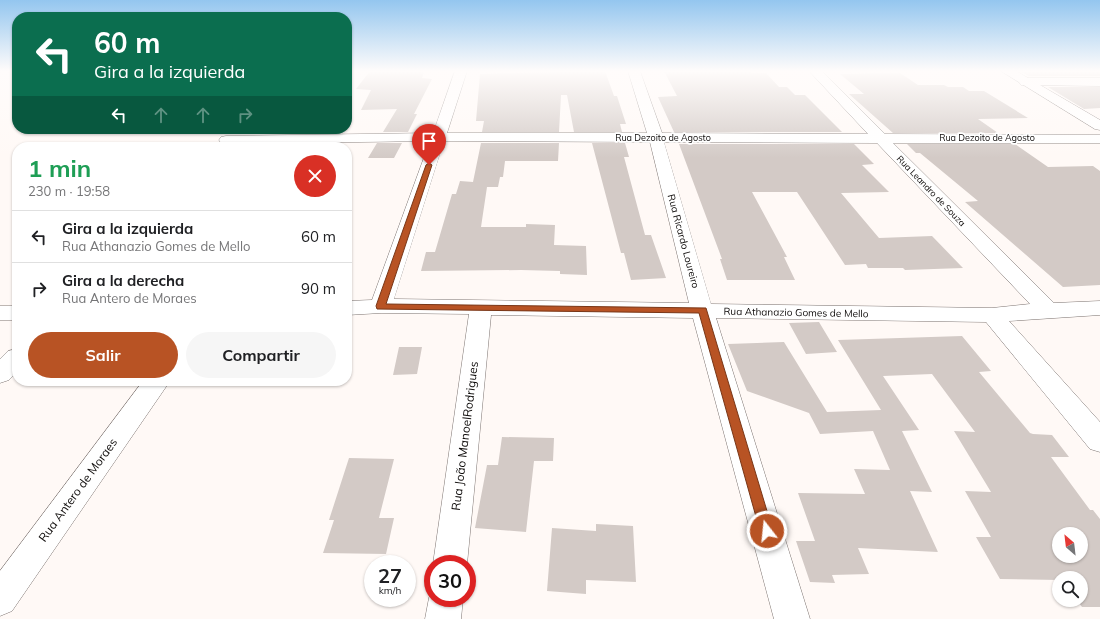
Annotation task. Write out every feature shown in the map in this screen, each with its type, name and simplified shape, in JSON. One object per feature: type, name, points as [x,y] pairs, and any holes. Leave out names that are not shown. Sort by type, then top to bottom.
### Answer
[{"type":"street","points":[[381,306],[451,100]]},
{"type":"street","name":"Rua Ricardo Loureiro","points":[[643,100],[656,138],[702,310],[792,619]]},
{"type":"street","name":"Rua Leandro de Souza","points":[[843,100],[1048,310]]},
{"type":"street","points":[[1055,100],[1100,126]]},
{"type":"street","name":"Rua Dezoito de Agosto","points":[[226,139],[439,137],[1100,139]]},
{"type":"street","name":"Rua Athanazio Gomes de Mello","points":[[352,308],[381,306],[992,315],[1048,310],[1100,308]]},
{"type":"street","name":"Rua João ManoelRodrigues","points":[[451,555],[481,308]]},
{"type":"street","points":[[0,313],[12,313]]},
{"type":"street","points":[[992,315],[1100,441]]},
{"type":"street","points":[[0,374],[12,362]]},
{"type":"street","name":"Rua Antero de Moraes","points":[[0,599],[153,386]]},
{"type":"street","points":[[443,619],[445,607]]},
{"type":"building","points":[[366,100],[421,100],[414,114],[417,114],[408,132],[383,132],[397,109],[361,110]]},
{"type":"building","points":[[478,100],[561,100],[559,132],[482,132],[484,121],[476,121]]},
{"type":"building","points":[[568,100],[618,100],[626,124],[620,124],[622,132],[574,132]]},
{"type":"building","points":[[659,100],[810,100],[842,132],[674,132]]},
{"type":"building","points":[[856,100],[998,100],[1028,118],[978,119],[998,133],[893,133]]},
{"type":"building","points":[[1069,100],[1100,100],[1100,108],[1084,109]]},
{"type":"building","points":[[377,143],[402,143],[394,158],[368,158]]},
{"type":"building","points":[[481,143],[559,143],[558,161],[505,161],[503,177],[500,177],[498,187],[487,187],[481,227],[526,227],[526,224],[555,225],[554,245],[586,246],[587,275],[560,274],[560,271],[521,270],[421,271],[426,252],[435,252],[452,194],[456,194],[460,181],[473,182]]},
{"type":"building","points":[[592,143],[625,143],[629,157],[624,157],[645,235],[651,235],[666,278],[631,280],[624,253],[621,253]]},
{"type":"building","points":[[679,144],[854,144],[874,164],[862,165],[889,192],[841,193],[879,238],[932,236],[963,268],[905,270],[903,268],[868,268],[866,264],[845,265],[797,192],[752,192],[787,257],[784,257],[795,280],[727,280],[720,259],[722,259]]},
{"type":"building","points":[[907,144],[1015,144],[1048,167],[1093,166],[1100,171],[1100,285],[1063,287],[965,202],[978,201],[920,153],[916,153]]},
{"type":"building","points":[[819,322],[837,352],[806,354],[789,323]]},
{"type":"building","points":[[962,336],[991,371],[979,372],[1030,433],[1052,435],[1069,457],[1051,457],[1090,510],[1093,510],[1100,519],[1100,607],[1088,607],[1088,571],[1052,571],[1052,580],[1000,579],[976,537],[991,537],[965,491],[991,492],[954,431],[975,432],[932,374],[883,376],[919,430],[902,431],[932,492],[910,491],[938,552],[858,548],[869,574],[832,575],[835,583],[810,582],[796,541],[815,541],[798,493],[865,494],[854,469],[890,470],[873,431],[820,434],[809,413],[747,391],[728,344],[784,342],[827,412],[881,410],[838,340]]},
{"type":"building","points":[[399,347],[422,347],[417,374],[393,375]]},
{"type":"building","points":[[502,437],[554,438],[553,461],[534,461],[526,532],[475,528],[487,465],[498,465]]},
{"type":"building","points":[[349,458],[394,459],[379,518],[394,518],[386,554],[323,553],[334,520],[329,520]]},
{"type":"building","points":[[596,524],[633,526],[636,582],[586,580],[586,594],[547,591],[552,528],[596,531]]},
{"type":"route","points":[[429,165],[381,306],[702,310],[767,531]]}]
